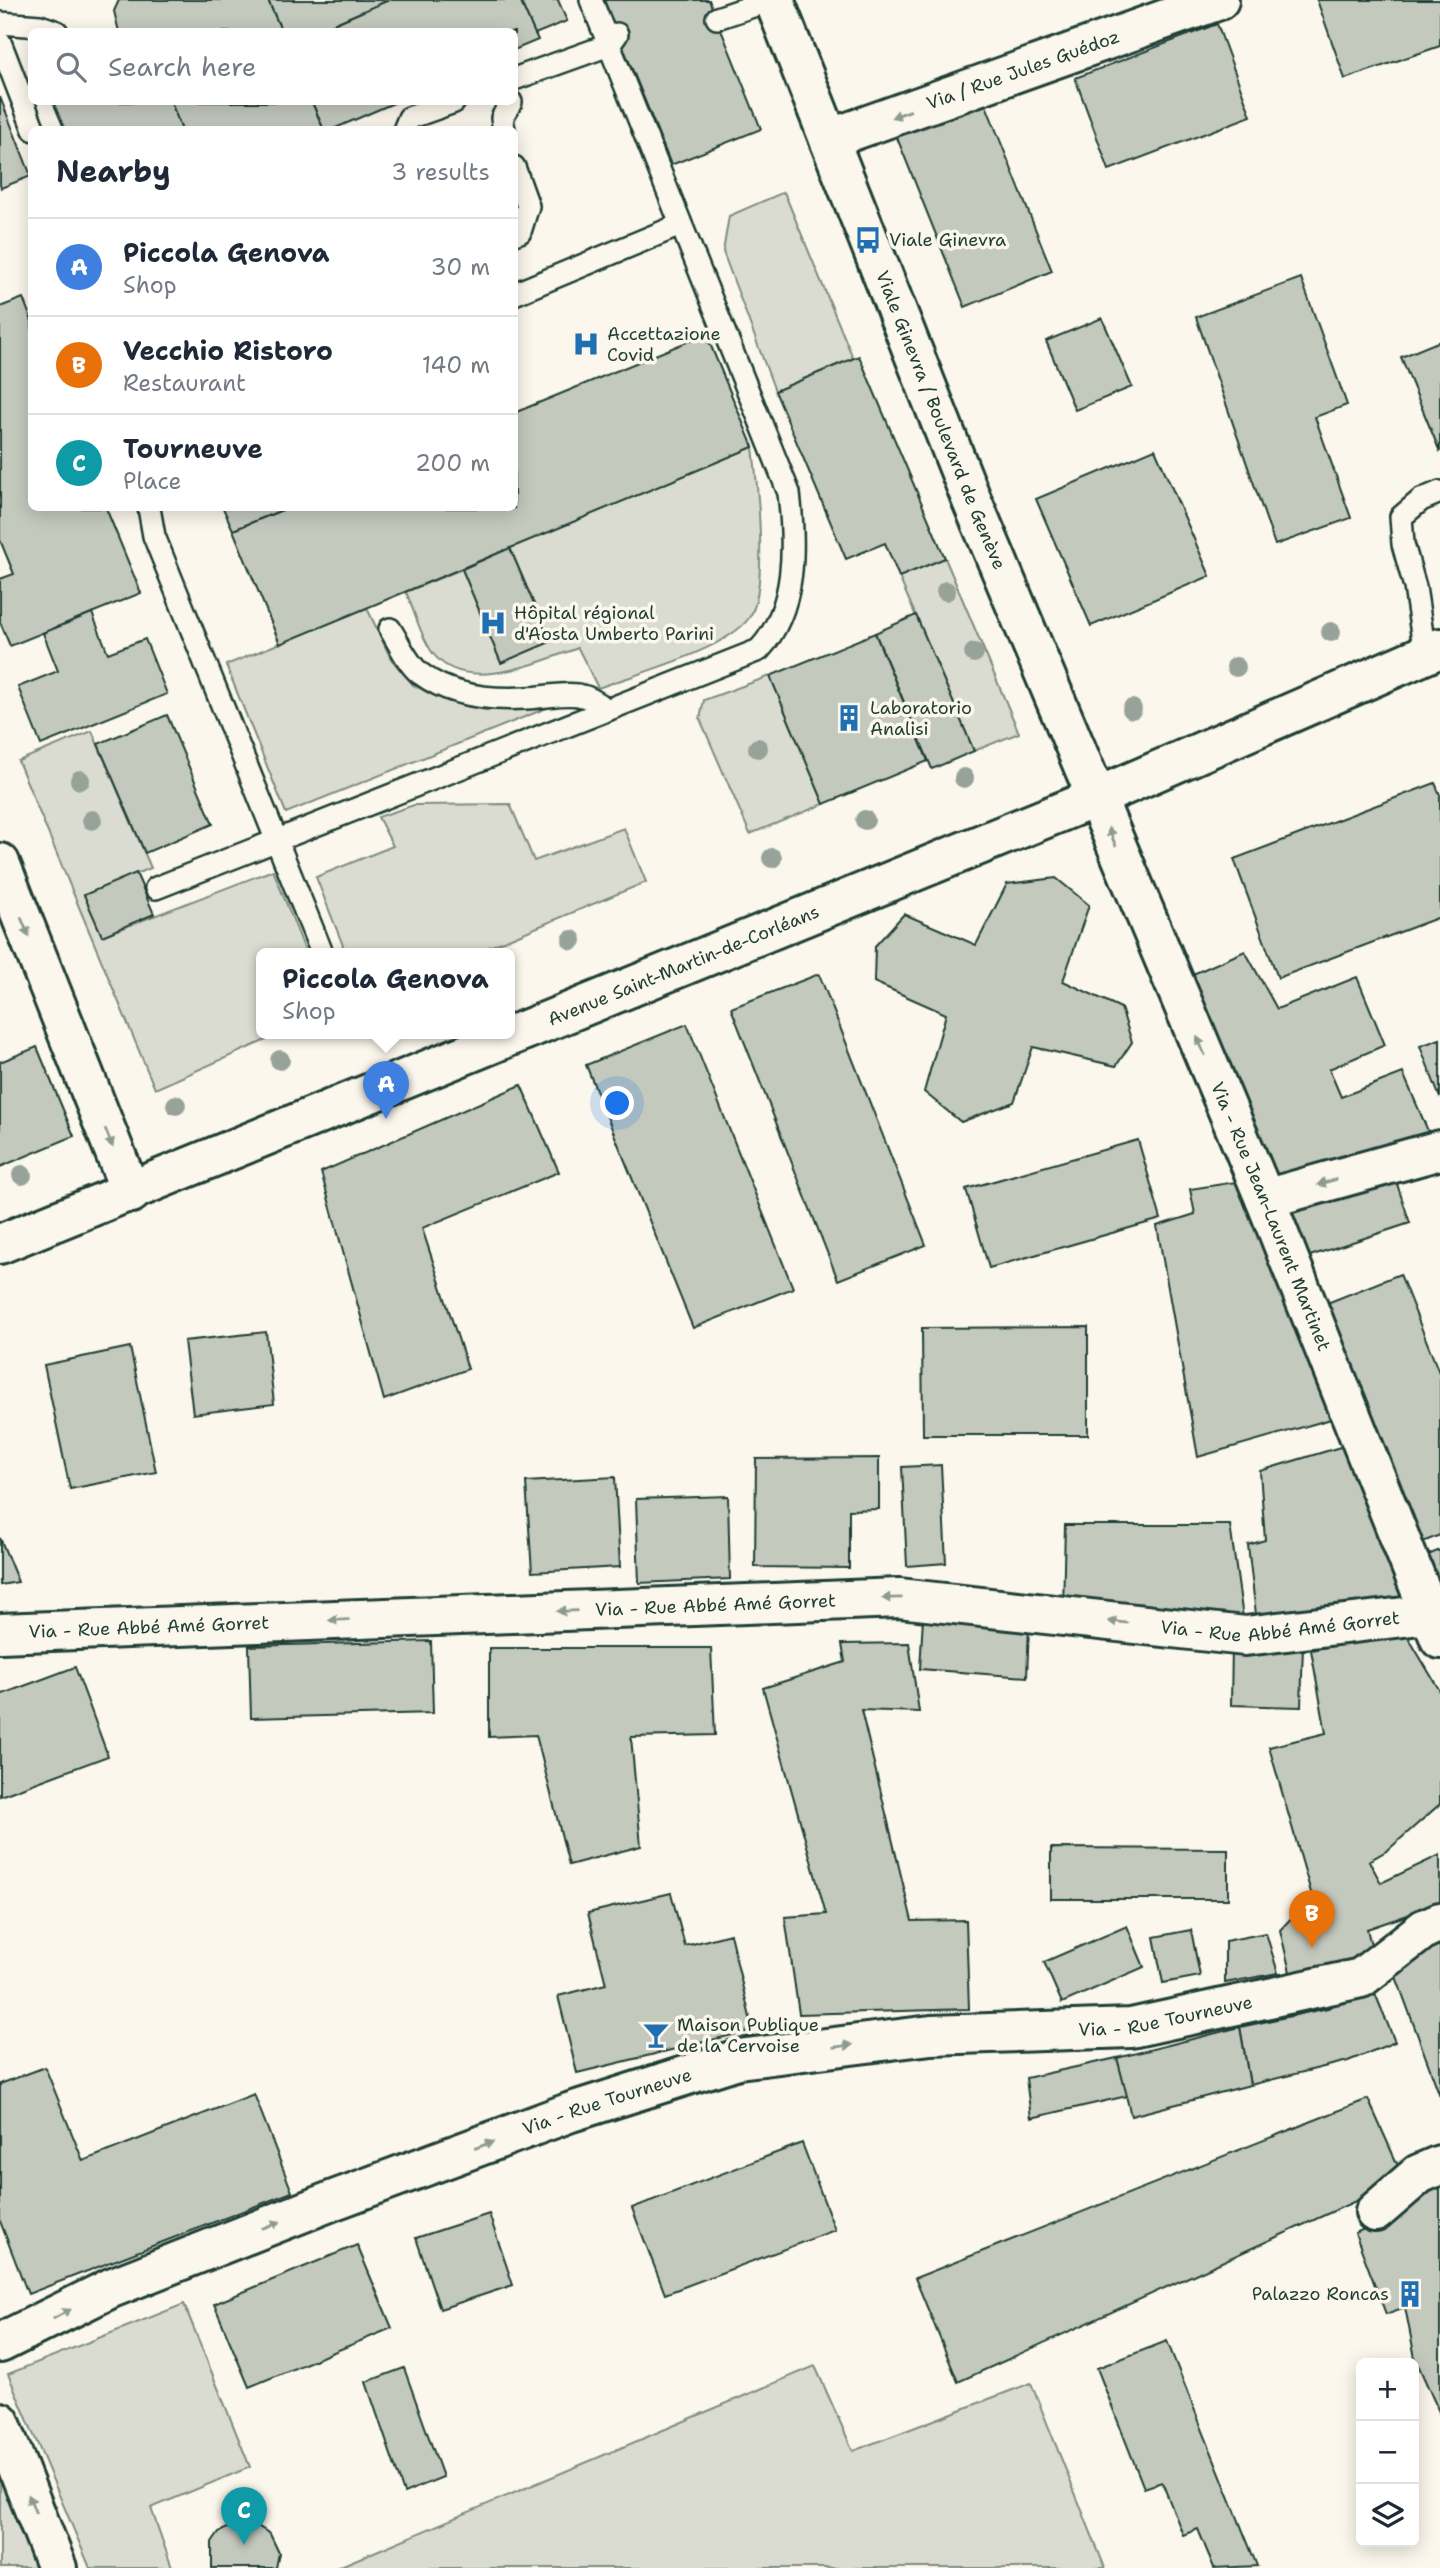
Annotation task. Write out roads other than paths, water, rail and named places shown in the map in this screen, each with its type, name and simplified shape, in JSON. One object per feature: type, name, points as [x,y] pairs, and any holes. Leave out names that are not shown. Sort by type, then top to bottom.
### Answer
[{"type":"street","name":"Viale Ginevra / Boulevard de Genève","points":[[773,0],[972,501],[1095,797]]},
{"type":"street","name":"Via / Rue Jules Guédoz","points":[[829,139],[1219,0]]},
{"type":"street","name":"Avenue Saint-Martin-de-Corléans","points":[[515,1035],[1095,797],[1433,651]]},
{"type":"street","name":"Via - Rue Jean-Laurent Martinet","points":[[1095,797],[1265,1199],[1364,1422],[1435,1627]]},
{"type":"street","points":[[0,863],[131,1193]]},
{"type":"street","name":"Avenue Saint-Martin-de-Corléans","points":[[0,1244],[506,1039]]},
{"type":"street","points":[[1265,1199],[1440,1150]]},
{"type":"street","name":"Via - Rue Abbé Amé Gorret","points":[[0,1633],[899,1598],[1245,1636],[1435,1627]]},
{"type":"street","name":"Via - Rue Tourneuve","points":[[0,2343],[111,2288],[322,2205],[571,2112],[738,2059],[931,2035],[1131,2028],[1361,1978],[1424,1929],[1440,1922]]},
{"type":"street","points":[[1375,2212],[1419,2174],[1440,2165]]},
{"type":"street","points":[[0,2422],[57,2568]]},
{"type":"lane","points":[[156,888],[759,650],[774,634],[788,583],[794,540],[789,493],[680,225],[617,43],[591,0]]},
{"type":"lane","points":[[717,19],[773,0]]},
{"type":"lane","points":[[0,23],[46,28]]},
{"type":"lane","points":[[0,42],[32,126]]},
{"type":"lane","points":[[521,76],[617,43]]},
{"type":"lane","points":[[406,126],[409,118],[446,105]]},
{"type":"lane","points":[[503,126],[502,118],[508,105]]},
{"type":"lane","points":[[518,178],[528,206],[518,233]]},
{"type":"lane","points":[[518,292],[680,225]]},
{"type":"lane","points":[[1433,651],[1401,517],[1421,500],[1440,492]]},
{"type":"lane","points":[[150,511],[154,536],[320,948]]},
{"type":"lane","points":[[390,629],[419,673],[450,691],[525,698],[572,692],[594,698],[607,710]]},
{"type":"place","name":"Viale Ginevra","points":[[868,240]]},
{"type":"place","name":"Accettazione Covid","points":[[586,344]]},
{"type":"place","name":"Hôpital régional d'Aosta Umberto Parini","points":[[493,623]]},
{"type":"place","name":"Laboratorio Analisi","points":[[849,718]]},
{"type":"place","name":"Piccola Genova","points":[[386,1119]]},
{"type":"place","name":"Vecchio Ristoro","points":[[1312,1948]]},
{"type":"place","name":"Maison Publique de la Cervoise","points":[[656,2035]]},
{"type":"place","name":"Palazzo Roncas","points":[[1410,2294]]},
{"type":"place","name":"Tourneuve","points":[[244,2545]]}]
